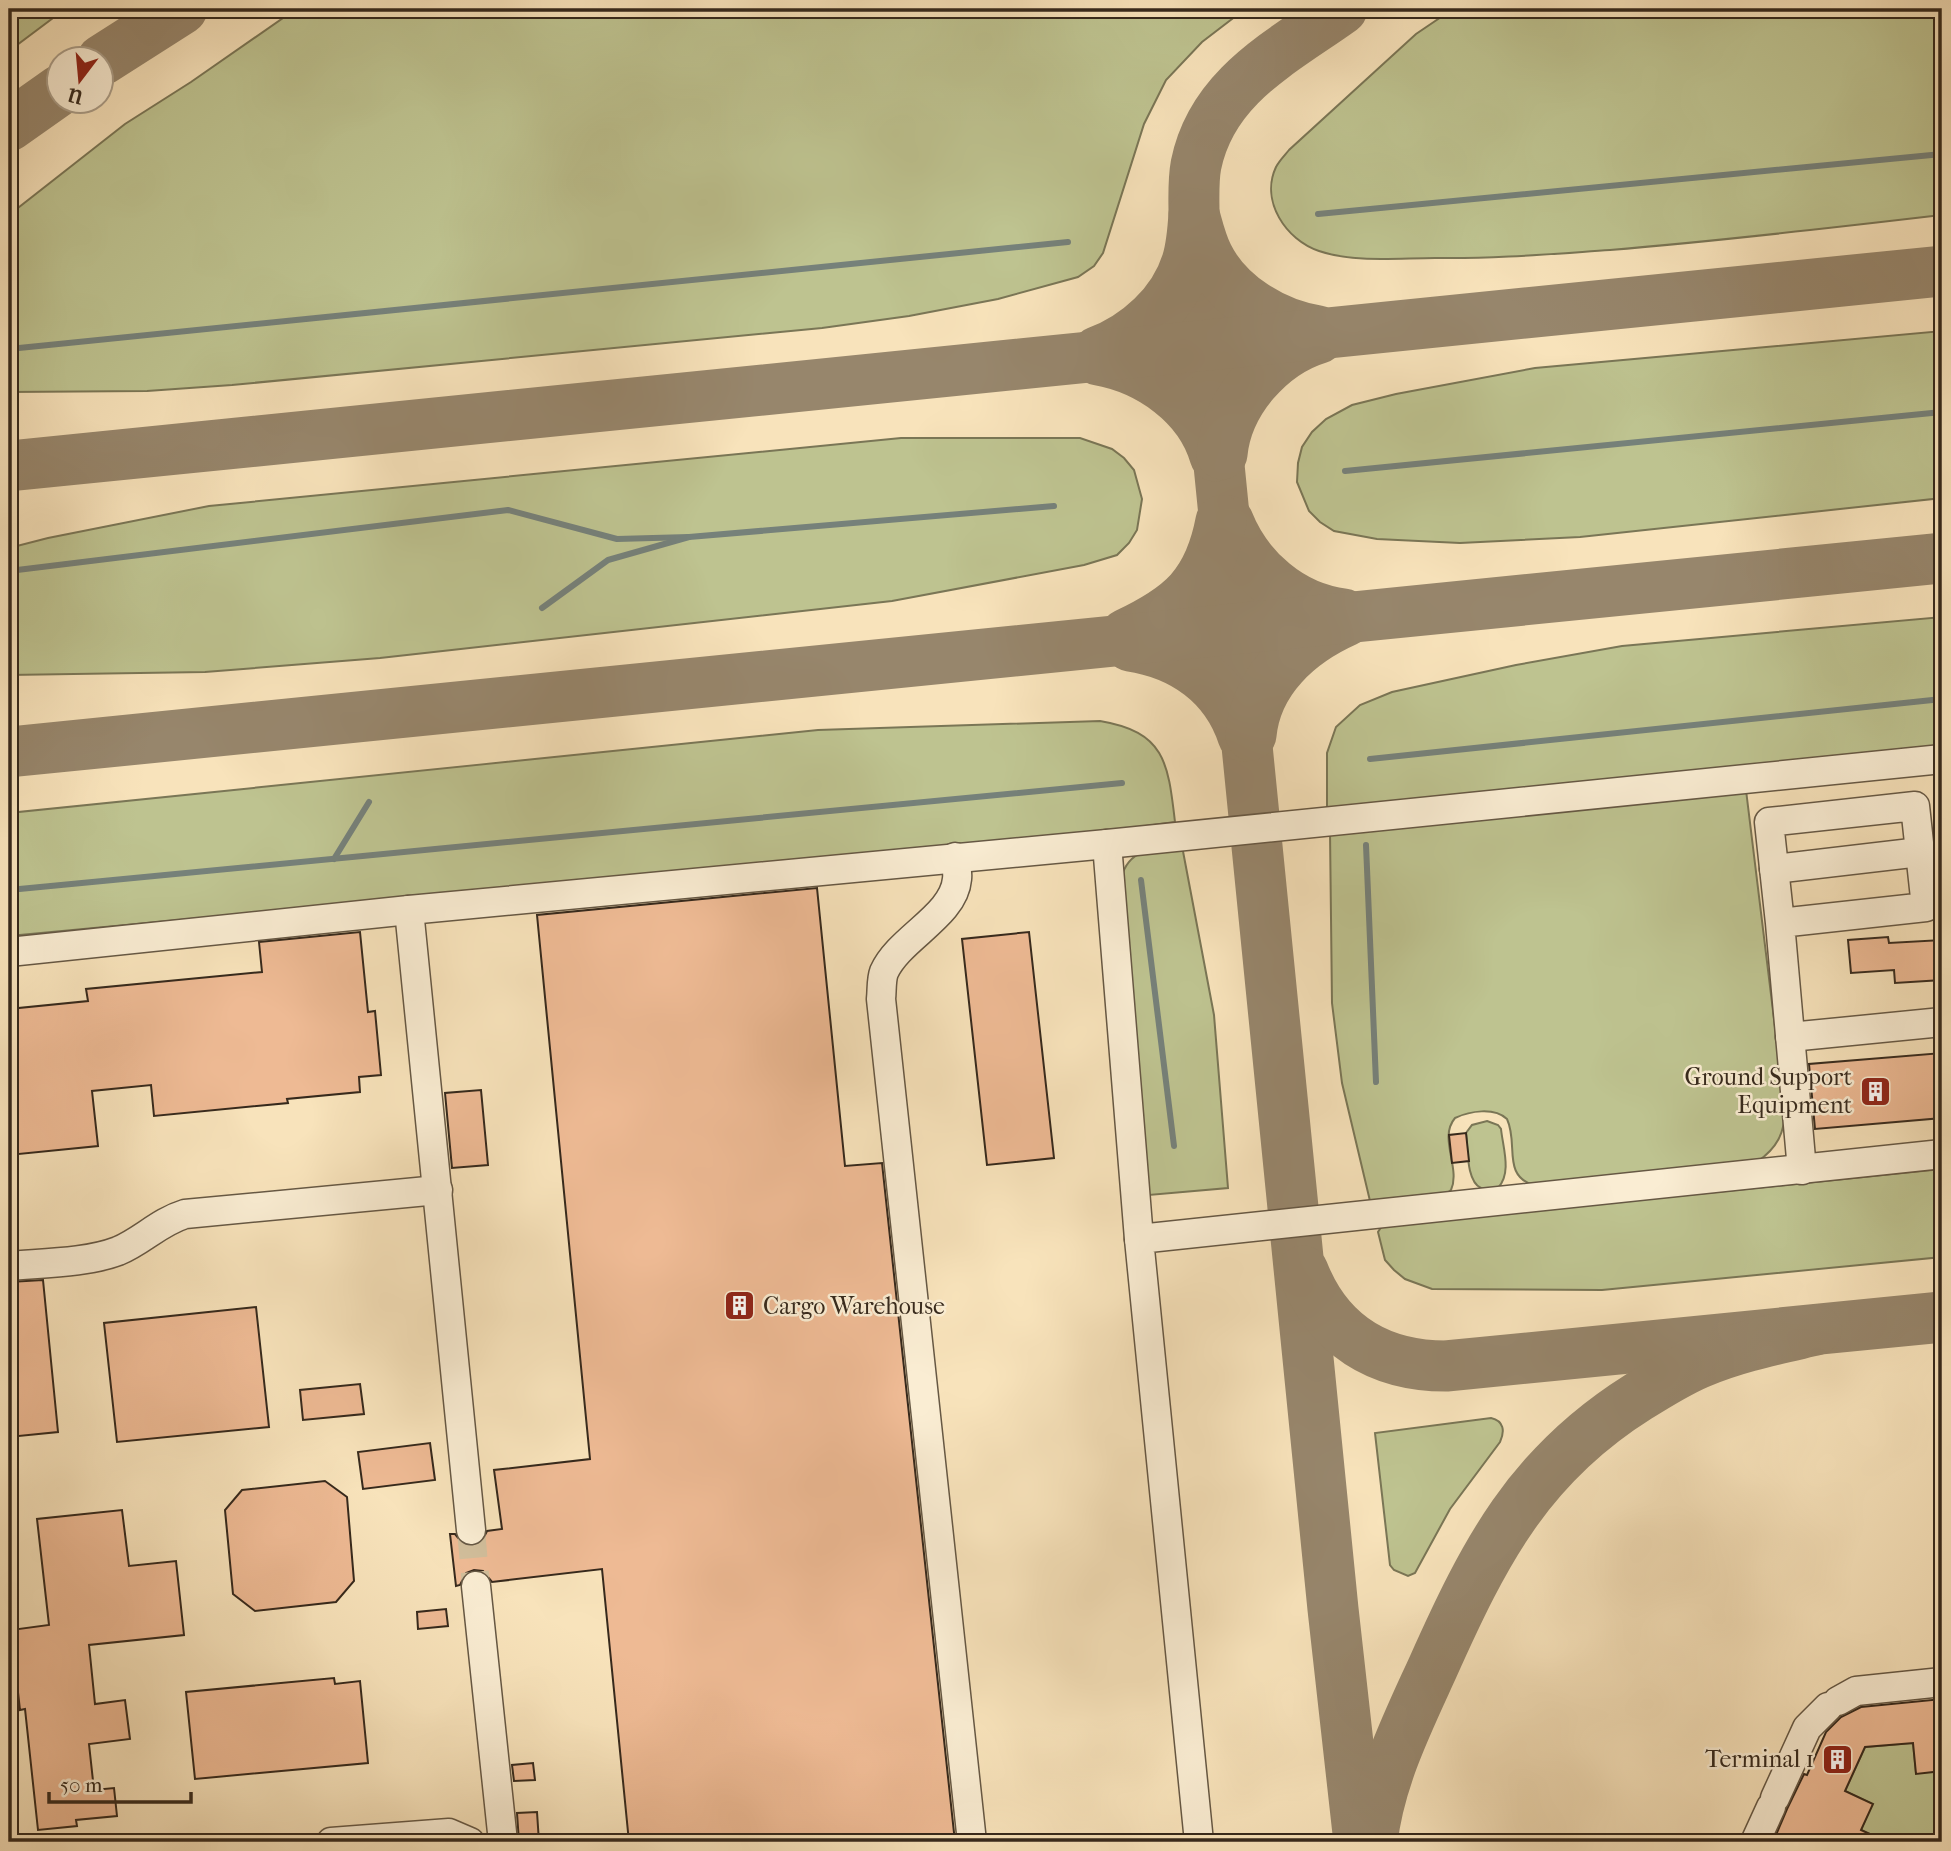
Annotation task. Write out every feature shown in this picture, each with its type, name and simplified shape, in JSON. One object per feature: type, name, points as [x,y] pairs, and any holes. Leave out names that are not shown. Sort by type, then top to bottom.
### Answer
[{"type":"lane","points":[[9,952],[1942,759]]},
{"type":"lane","points":[[1780,923],[1926,907],[1915,806],[1769,822],[1802,1170]]},
{"type":"lane","points":[[1107,844],[1139,1239],[1199,1842]]},
{"type":"lane","points":[[1774,869],[1920,852]]},
{"type":"lane","points":[[956,857],[958,878],[954,891],[946,904],[895,956],[883,974],[881,999],[972,1842]]},
{"type":"lane","points":[[410,910],[471,1530]]},
{"type":"lane","points":[[1790,1037],[1942,1022]]},
{"type":"lane","points":[[1139,1239],[1942,1154]]},
{"type":"lane","points":[[9,1266],[104,1256],[121,1250],[167,1219],[185,1214],[438,1190]]},
{"type":"lane","points":[[476,1586],[503,1842]]},
{"type":"lane","points":[[1755,1842],[1807,1728],[1833,1704],[1863,1690],[1942,1682]]},
{"type":"lane","points":[[331,1842],[449,1833],[470,1842]]},
{"type":"green space","points":[[9,9],[65,9],[9,51]]},
{"type":"green space","points":[[296,9],[1245,9],[1202,42],[1166,80],[1144,124],[1103,253],[1094,266],[1078,277],[998,299],[909,316],[822,328],[232,385],[147,391],[9,392],[9,215],[125,124]]},
{"type":"green space","points":[[1453,9],[1942,9],[1942,215],[1693,243],[1501,257],[1361,258],[1333,255],[1307,246],[1287,229],[1274,206],[1271,193],[1277,165],[1289,150],[1416,34]]},
{"type":"green space","points":[[1942,331],[1942,498],[1580,537],[1460,543],[1377,539],[1334,531],[1309,511],[1297,482],[1302,447],[1312,432],[1326,419],[1352,405],[1396,394],[1535,368]]},
{"type":"green space","points":[[901,438],[1080,438],[1112,449],[1134,470],[1142,499],[1137,530],[1117,555],[1084,565],[892,601],[380,658],[205,672],[9,675],[9,548],[209,506]]},
{"type":"green space","points":[[1942,617],[1942,748],[1327,808],[1327,753],[1336,727],[1360,705],[1392,692],[1516,665],[1622,646]]},
{"type":"green space","points":[[1100,721],[1138,733],[1159,753],[1169,782],[1175,822],[1072,836],[9,936],[9,813],[818,730]]},
{"type":"green space","points":[[1746,790],[1785,1109],[1781,1133],[1770,1151],[1757,1162],[1535,1186],[1518,1175],[1514,1167],[1507,1119],[1496,1113],[1475,1112],[1455,1118],[1450,1126],[1449,1144],[1453,1172],[1451,1190],[1446,1194],[1370,1201],[1342,1083],[1332,1003],[1330,832]]},
{"type":"green space","points":[[1182,846],[1214,1015],[1228,1188],[1149,1195],[1120,883],[1128,863],[1142,852]]},
{"type":"green space","points":[[1487,1121],[1501,1129],[1506,1168],[1498,1188],[1487,1190],[1476,1184],[1470,1171],[1466,1133],[1472,1125]]},
{"type":"green space","points":[[1942,1169],[1942,1257],[1602,1290],[1432,1289],[1405,1279],[1394,1270],[1385,1260],[1378,1232],[1382,1226]]},
{"type":"green space","points":[[1491,1418],[1499,1421],[1502,1427],[1500,1442],[1450,1509],[1415,1573],[1408,1576],[1394,1570],[1390,1565],[1375,1433]]},
{"type":"green space","points":[[1913,1743],[1916,1773],[1942,1771],[1942,1842],[1887,1842],[1861,1830],[1872,1804],[1845,1791],[1865,1747]]},
{"type":"building","name":"Cargo Warehouse","points":[[817,888],[845,1166],[882,1163],[955,1842],[629,1842],[602,1569],[492,1582],[483,1571],[474,1570],[466,1573],[460,1585],[456,1586],[450,1534],[455,1534],[464,1545],[472,1547],[481,1543],[487,1531],[502,1529],[494,1470],[590,1459],[537,915]]},
{"type":"building","points":[[360,932],[368,1012],[375,1011],[381,1075],[359,1077],[360,1092],[287,1099],[288,1103],[154,1116],[151,1085],[92,1091],[98,1146],[9,1155],[9,1009],[88,1001],[86,989],[262,972],[259,942]]},
{"type":"building","points":[[1029,932],[1054,1158],[987,1165],[962,939]]},
{"type":"building","points":[[1888,937],[1889,943],[1942,940],[1942,980],[1895,983],[1894,970],[1851,973],[1848,940]]},
{"type":"building","name":"Ground Support Equipment","points":[[1942,1053],[1942,1118],[1815,1129],[1809,1064]]},
{"type":"building","points":[[481,1090],[488,1165],[452,1168],[445,1093]]},
{"type":"building","points":[[1466,1133],[1469,1161],[1452,1163],[1449,1135]]},
{"type":"building","points":[[43,1280],[58,1432],[9,1437],[9,1282]]},
{"type":"building","points":[[256,1307],[269,1427],[117,1442],[104,1323]]},
{"type":"building","points":[[360,1384],[364,1414],[303,1420],[300,1390]]},
{"type":"building","points":[[430,1443],[435,1480],[363,1489],[358,1452]]},
{"type":"building","points":[[325,1481],[347,1497],[354,1581],[336,1602],[255,1611],[233,1594],[225,1510],[242,1490]]},
{"type":"building","points":[[122,1510],[129,1566],[176,1561],[184,1635],[89,1645],[95,1704],[125,1700],[130,1739],[89,1744],[94,1790],[114,1788],[117,1816],[76,1820],[77,1826],[38,1830],[25,1709],[20,1710],[11,1630],[49,1625],[37,1519]]},
{"type":"building","points":[[446,1609],[448,1626],[418,1629],[417,1612]]},
{"type":"building","points":[[334,1678],[335,1684],[360,1681],[368,1763],[195,1779],[186,1692]]},
{"type":"building","name":"Terminal 1","points":[[1942,1699],[1942,1771],[1916,1774],[1913,1743],[1865,1747],[1845,1791],[1873,1804],[1861,1830],[1887,1842],[1773,1842],[1826,1732],[1841,1717],[1861,1707]]},
{"type":"building","points":[[533,1763],[535,1780],[514,1781],[512,1765]]},
{"type":"building","points":[[537,1812],[539,1842],[519,1842],[517,1813]]},
{"type":"waterway","points":[[1318,214],[1942,154]]},
{"type":"waterway","points":[[9,349],[1068,242]]},
{"type":"waterway","points":[[1345,471],[1942,412]]},
{"type":"waterway","points":[[542,608],[608,560],[689,537],[1054,506]]},
{"type":"waterway","points":[[9,571],[508,510],[617,539],[689,537]]},
{"type":"waterway","points":[[1370,759],[1942,699]]},
{"type":"waterway","points":[[9,890],[1122,783]]},
{"type":"waterway","points":[[334,859],[369,802]]},
{"type":"waterway","points":[[1366,845],[1376,1082]]},
{"type":"waterway","points":[[1141,880],[1174,1146]]},
{"type":"taxiway","points":[[116,51],[182,9]]},
{"type":"taxiway","points":[[1342,9],[1252,74],[1233,92],[1217,113],[1204,137],[1196,165],[1194,214],[1333,1609],[1359,1842]]},
{"type":"taxiway","points":[[9,126],[46,100]]},
{"type":"taxiway","points":[[1097,352],[1140,328],[1173,292],[1189,256],[1194,214],[1208,256],[1227,284],[1269,315],[1318,331]]},
{"type":"taxiway","points":[[9,466],[1942,271]]},
{"type":"taxiway","points":[[1222,454],[1232,416],[1254,382],[1284,355],[1319,338]]},
{"type":"taxiway","points":[[1098,360],[1136,371],[1170,392],[1198,420],[1215,456]]},
{"type":"taxiway","points":[[1126,634],[1162,614],[1190,592],[1209,562],[1221,521]]},
{"type":"taxiway","points":[[1228,521],[1247,555],[1273,583],[1306,604],[1344,614]]},
{"type":"taxiway","points":[[9,752],[1942,558]]},
{"type":"taxiway","points":[[1251,735],[1261,697],[1283,665],[1312,640],[1346,621]]},
{"type":"taxiway","points":[[1130,646],[1168,656],[1200,674],[1226,701],[1243,736]]},
{"type":"taxiway","points":[[1303,1271],[1326,1313],[1342,1329],[1378,1353],[1422,1365],[1446,1366],[1942,1317]]},
{"type":"taxiway","points":[[1372,1842],[1381,1797],[1395,1753],[1452,1625],[1491,1550],[1538,1483],[1567,1452],[1600,1424],[1675,1375],[1727,1352],[1816,1330]]},
{"type":"tunnel","points":[[471,1530],[476,1586]]},
{"type":"place","name":"Ground Support Equipment","points":[[1875,1091]]},
{"type":"place","name":"Cargo Warehouse","points":[[740,1306]]},
{"type":"place","name":"Terminal 1","points":[[1837,1759]]}]
